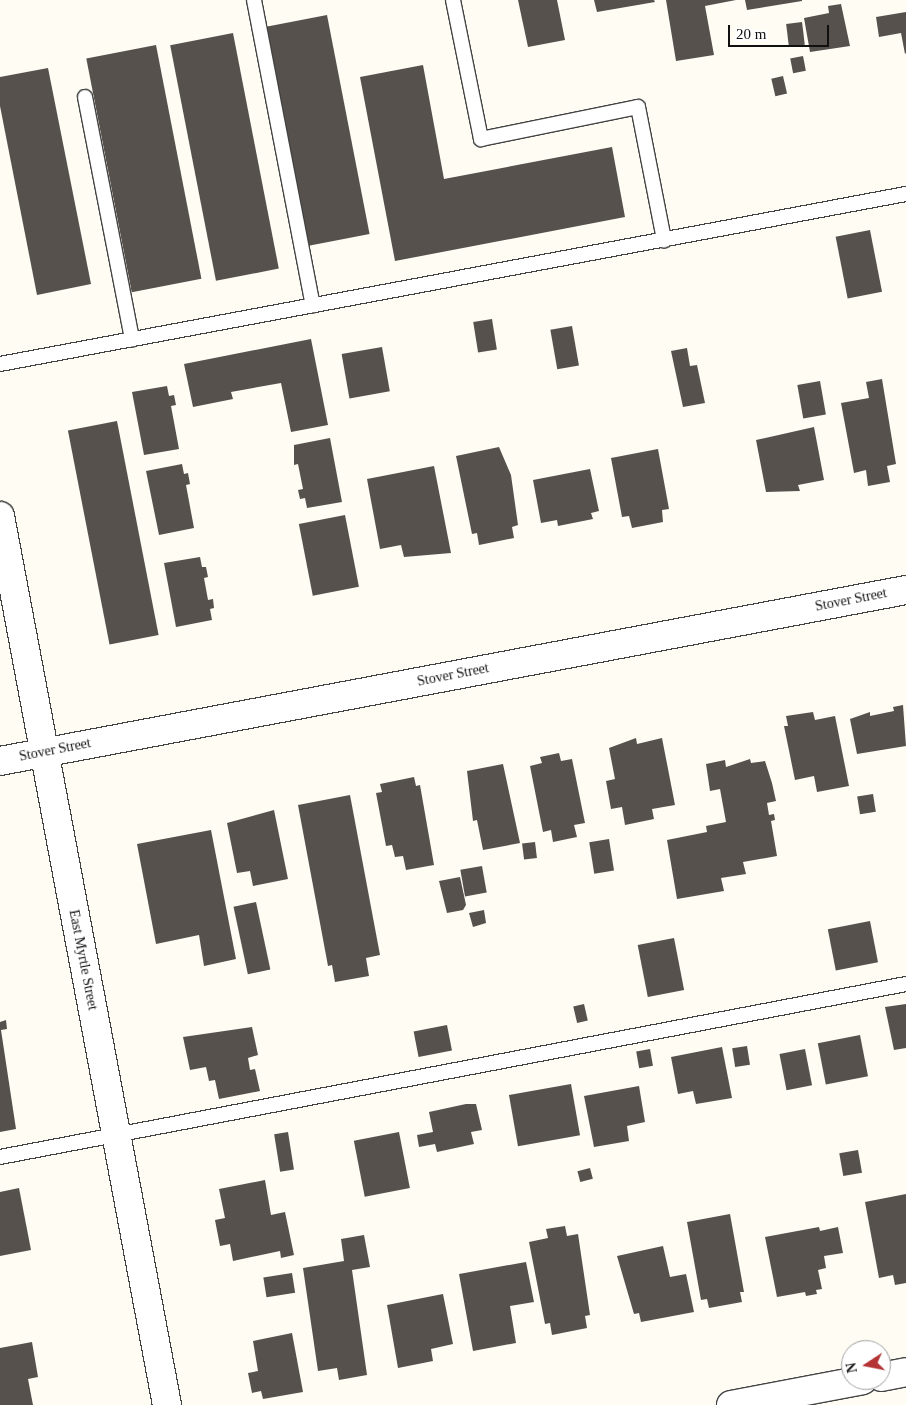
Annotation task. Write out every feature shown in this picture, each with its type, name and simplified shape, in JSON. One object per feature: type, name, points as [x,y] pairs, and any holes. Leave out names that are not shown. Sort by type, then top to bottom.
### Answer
[{"type":"street","name":"East Myrtle Street","points":[[0,516],[167,1405]]},
{"type":"street","name":"Stover Street","points":[[0,760],[906,590]]},
{"type":"street","points":[[891,1374],[906,1372]]},
{"type":"street","points":[[731,1405],[841,1384]]},
{"type":"lane","points":[[254,0],[313,305]]},
{"type":"lane","points":[[453,0],[481,139],[638,107],[664,240]]},
{"type":"lane","points":[[85,97],[132,339]]},
{"type":"lane","points":[[0,364],[906,194]]},
{"type":"lane","points":[[0,1157],[906,984]]},
{"type":"building","points":[[518,0],[557,0],[565,40],[528,47]]},
{"type":"building","points":[[594,0],[654,0],[655,2],[597,12]]},
{"type":"building","points":[[666,0],[736,0],[705,6],[714,55],[676,61]]},
{"type":"building","points":[[745,0],[802,0],[802,1],[747,10]]},
{"type":"building","points":[[841,4],[850,46],[810,52],[804,18],[829,13],[828,6]]},
{"type":"building","points":[[906,12],[905,54],[901,33],[879,37],[876,17]]},
{"type":"building","points":[[327,15],[370,234],[309,246],[266,27]]},
{"type":"building","points":[[802,22],[805,45],[789,47],[786,24]]},
{"type":"building","points":[[233,33],[279,269],[216,281],[170,45]]},
{"type":"building","points":[[156,45],[201,279],[132,292],[86,59]]},
{"type":"building","points":[[803,56],[806,71],[793,73],[790,58]]},
{"type":"building","points":[[423,65],[444,179],[612,147],[625,217],[395,261],[360,77]]},
{"type":"building","points":[[48,68],[91,284],[37,295],[0,106],[0,77]]},
{"type":"building","points":[[783,76],[787,94],[775,96],[771,79]]},
{"type":"building","points":[[870,230],[882,292],[848,299],[836,237]]},
{"type":"building","points":[[492,319],[497,350],[478,353],[473,322]]},
{"type":"building","points":[[572,326],[579,365],[557,369],[550,330]]},
{"type":"building","points":[[311,339],[328,425],[291,432],[281,383],[231,392],[233,399],[193,407],[184,364]]},
{"type":"building","points":[[382,347],[390,391],[349,398],[342,354]]},
{"type":"building","points":[[687,348],[690,366],[697,365],[705,403],[683,407],[671,351]]},
{"type":"building","points":[[882,379],[896,464],[887,466],[890,482],[868,486],[866,470],[854,473],[841,403],[869,398],[866,382]]},
{"type":"building","points":[[820,381],[826,414],[803,418],[797,385]]},
{"type":"building","points":[[167,386],[169,396],[174,395],[176,405],[171,406],[179,449],[144,455],[132,392]]},
{"type":"building","points":[[117,421],[159,635],[110,645],[68,431]]},
{"type":"building","points":[[814,427],[824,480],[798,485],[800,491],[766,492],[756,440]]},
{"type":"building","points":[[330,438],[342,502],[307,508],[305,498],[300,499],[298,490],[303,489],[298,464],[294,465],[294,445]]},
{"type":"building","points":[[499,447],[511,475],[518,525],[512,527],[514,538],[479,545],[477,533],[472,534],[456,456]]},
{"type":"building","points":[[658,449],[669,509],[662,510],[663,522],[632,528],[629,516],[622,517],[611,458]]},
{"type":"building","points":[[182,464],[184,474],[188,473],[190,484],[186,485],[194,528],[159,535],[146,471]]},
{"type":"building","points":[[434,466],[451,553],[404,557],[401,545],[380,549],[367,479]]},
{"type":"building","points":[[590,469],[599,511],[591,513],[593,519],[558,526],[557,520],[541,523],[533,480]]},
{"type":"building","points":[[345,515],[359,587],[313,596],[299,524]]},
{"type":"building","points":[[200,557],[202,567],[206,567],[208,577],[204,578],[208,600],[213,599],[214,608],[210,609],[212,620],[176,627],[164,563]]},
{"type":"building","points":[[903,705],[906,746],[857,754],[850,719],[870,712],[870,716],[894,711],[893,707]]},
{"type":"building","points":[[813,712],[815,720],[835,716],[849,786],[817,792],[814,776],[795,780],[784,726],[788,726],[786,716]]},
{"type":"building","points":[[636,738],[637,744],[662,738],[675,805],[652,809],[654,819],[625,825],[622,807],[611,809],[606,781],[615,779],[609,748]]},
{"type":"building","points":[[559,753],[561,761],[572,759],[585,823],[574,825],[577,837],[553,842],[551,830],[543,832],[530,766],[542,763],[540,757]]},
{"type":"building","points":[[750,759],[751,763],[765,761],[772,783],[776,801],[767,803],[769,815],[774,814],[775,820],[771,821],[777,856],[743,862],[746,874],[721,878],[724,891],[677,899],[667,840],[707,832],[706,826],[726,822],[720,789],[710,791],[706,764],[725,760],[726,767]]},
{"type":"building","points":[[503,764],[520,843],[483,850],[477,820],[473,821],[467,771]]},
{"type":"building","points":[[414,777],[416,786],[420,785],[434,865],[406,870],[403,856],[395,857],[392,845],[386,846],[376,793],[382,792],[380,784]]},
{"type":"building","points":[[873,794],[876,812],[860,814],[857,797]]},
{"type":"building","points":[[350,795],[380,955],[366,958],[369,976],[335,982],[332,965],[328,966],[298,805]]},
{"type":"building","points":[[274,810],[288,879],[253,886],[250,871],[237,873],[227,823]]},
{"type":"building","points":[[211,830],[236,959],[204,966],[199,935],[156,944],[137,844]]},
{"type":"building","points":[[609,839],[614,871],[594,874],[589,842]]},
{"type":"building","points":[[535,842],[537,858],[524,859],[522,844]]},
{"type":"building","points":[[482,866],[487,893],[465,896],[460,870]]},
{"type":"building","points":[[460,877],[466,905],[463,910],[447,913],[439,881]]},
{"type":"building","points":[[256,902],[270,969],[248,974],[234,907]]},
{"type":"building","points":[[484,910],[486,923],[473,927],[469,913]]},
{"type":"building","points":[[870,921],[878,962],[836,970],[828,929]]},
{"type":"building","points":[[674,938],[684,990],[648,997],[638,945]]},
{"type":"building","points":[[584,1004],[588,1021],[577,1023],[573,1006]]},
{"type":"building","points":[[906,1004],[906,1048],[894,1050],[885,1007]]},
{"type":"building","points":[[6,1020],[7,1029],[1,1030],[16,1129],[0,1132],[0,1022]]},
{"type":"building","points":[[447,1025],[452,1051],[419,1057],[414,1031]]},
{"type":"building","points":[[252,1027],[258,1055],[248,1058],[250,1070],[255,1069],[260,1091],[219,1099],[215,1080],[209,1081],[206,1067],[190,1070],[183,1037]]},
{"type":"building","points":[[860,1035],[868,1076],[826,1084],[818,1043]]},
{"type":"building","points":[[747,1046],[750,1065],[735,1067],[732,1048]]},
{"type":"building","points":[[722,1047],[732,1098],[696,1104],[693,1091],[678,1094],[671,1057]]},
{"type":"building","points":[[650,1049],[653,1066],[639,1068],[636,1051]]},
{"type":"building","points":[[805,1049],[812,1085],[787,1090],[779,1054]]},
{"type":"building","points":[[571,1084],[580,1135],[518,1146],[509,1095]]},
{"type":"building","points":[[639,1086],[645,1122],[627,1126],[629,1141],[594,1147],[584,1096]]},
{"type":"building","points":[[466,1104],[476,1104],[482,1130],[471,1132],[474,1144],[437,1152],[435,1144],[419,1147],[417,1135],[433,1132],[429,1112]]},
{"type":"building","points":[[288,1132],[294,1170],[280,1172],[274,1134]]},
{"type":"building","points":[[399,1132],[410,1188],[365,1197],[354,1141]]},
{"type":"building","points":[[858,1150],[862,1173],[843,1176],[839,1153]]},
{"type":"building","points":[[590,1168],[593,1179],[580,1182],[577,1171]]},
{"type":"building","points":[[265,1180],[271,1215],[285,1212],[294,1255],[281,1258],[280,1251],[233,1261],[230,1244],[220,1246],[215,1220],[225,1218],[219,1189]]},
{"type":"building","points":[[19,1188],[31,1250],[0,1256],[0,1192]]},
{"type":"building","points":[[906,1194],[906,1283],[895,1285],[893,1275],[879,1278],[865,1202]]},
{"type":"building","points":[[730,1214],[744,1292],[740,1292],[742,1302],[709,1308],[707,1299],[701,1300],[687,1222]]},
{"type":"building","points":[[565,1226],[567,1236],[578,1234],[590,1315],[585,1316],[587,1328],[552,1335],[550,1323],[545,1324],[529,1242],[548,1238],[546,1229]]},
{"type":"building","points":[[819,1227],[820,1231],[838,1227],[843,1253],[824,1256],[826,1268],[818,1270],[822,1289],[816,1290],[817,1294],[806,1296],[805,1292],[777,1297],[765,1237]]},
{"type":"building","points":[[364,1235],[370,1267],[352,1270],[367,1375],[339,1380],[337,1368],[318,1371],[303,1268],[344,1261],[341,1239]]},
{"type":"building","points":[[663,1246],[670,1277],[686,1274],[694,1312],[641,1322],[639,1313],[634,1314],[617,1256]]},
{"type":"building","points":[[526,1262],[534,1302],[510,1306],[516,1343],[473,1351],[459,1274]]},
{"type":"building","points":[[292,1273],[295,1293],[266,1297],[263,1278]]},
{"type":"building","points":[[443,1294],[453,1344],[431,1349],[433,1361],[398,1368],[387,1305]]},
{"type":"building","points":[[292,1333],[303,1392],[263,1399],[261,1391],[252,1393],[248,1373],[258,1371],[253,1341]]},
{"type":"building","points":[[32,1342],[38,1377],[28,1379],[33,1405],[0,1405],[0,1348]]}]
